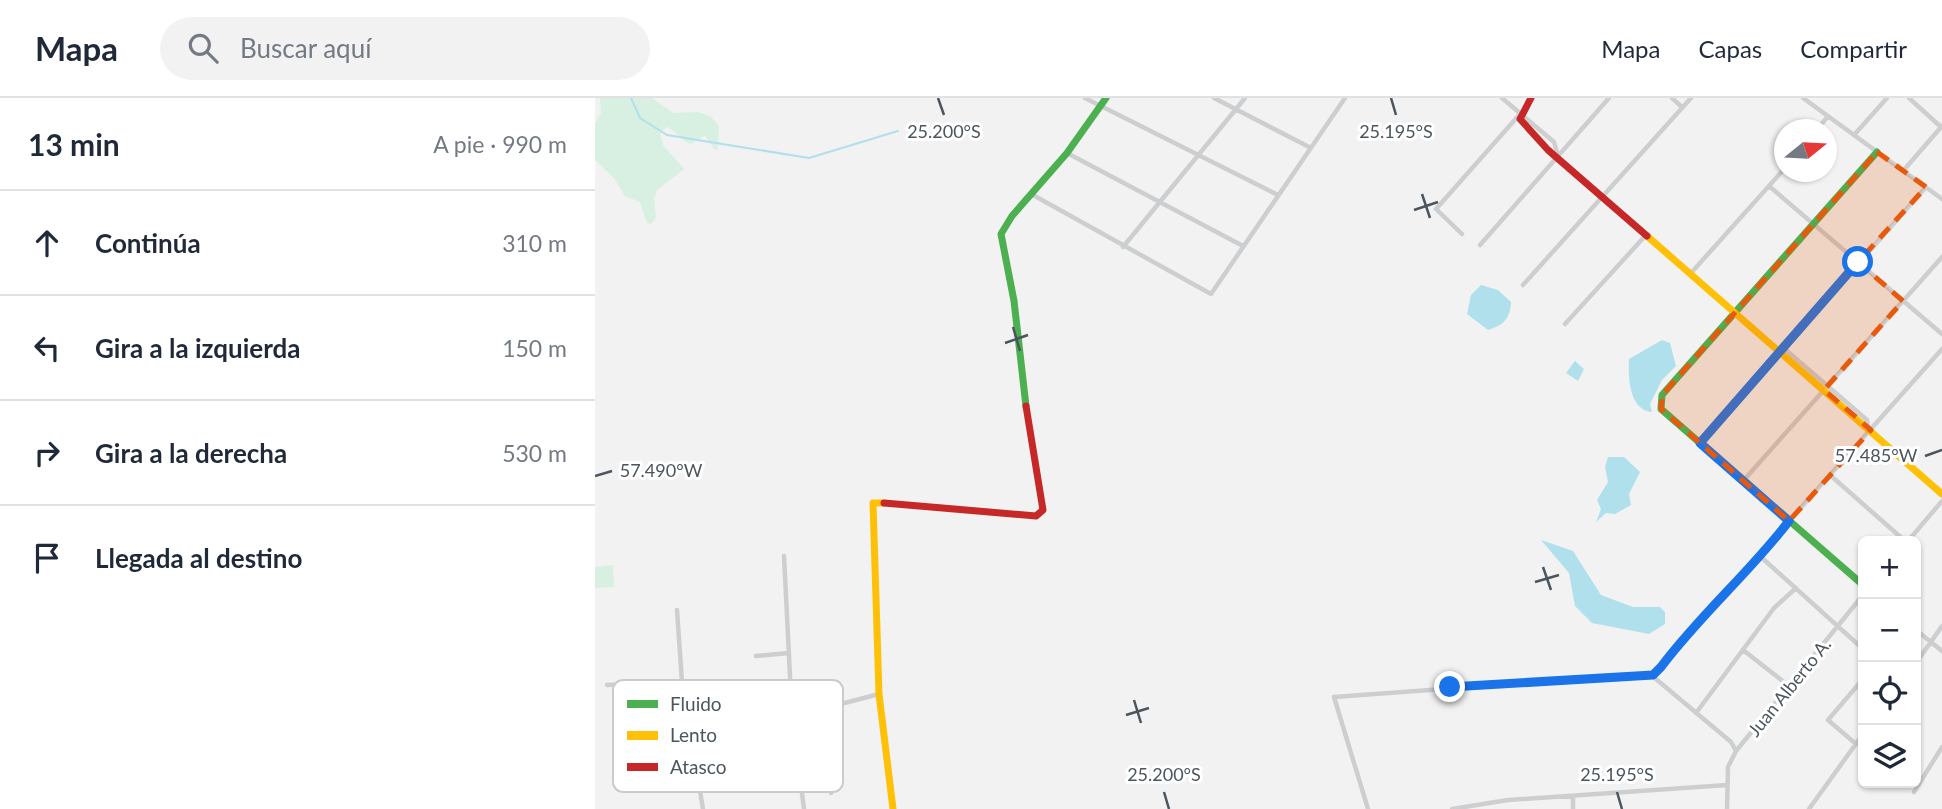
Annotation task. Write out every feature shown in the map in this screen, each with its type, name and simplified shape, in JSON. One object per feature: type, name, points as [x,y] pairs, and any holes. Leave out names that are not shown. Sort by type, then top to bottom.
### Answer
[{"type":"street","points":[[1085,98],[1278,195]]},
{"type":"street","points":[[893,809],[879,694],[873,503],[904,503],[979,513],[1036,516],[1043,510],[1020,374],[1014,301],[1000,244],[1004,228],[1067,153],[1106,98]]},
{"type":"street","points":[[1214,98],[1311,148]]},
{"type":"street","points":[[1123,247],[1245,98]]},
{"type":"street","points":[[1033,195],[1210,294],[1344,98]]},
{"type":"street","points":[[1502,98],[1520,114],[1523,125],[1557,156],[1826,388],[1942,494]]},
{"type":"street","points":[[1462,234],[1436,209],[1531,98]]},
{"type":"street","points":[[1480,245],[1609,98]]},
{"type":"street","points":[[1672,98],[1682,107]]},
{"type":"street","points":[[1523,285],[1691,98]]},
{"type":"street","points":[[1804,98],[1942,199]]},
{"type":"street","points":[[1854,135],[1887,98]]},
{"type":"street","points":[[1903,171],[1942,127],[1909,98]]},
{"type":"street","points":[[1858,581],[1661,409],[1662,395],[1877,152]]},
{"type":"street","points":[[1067,153],[1244,246]]},
{"type":"street","points":[[1691,273],[1774,180]]},
{"type":"street","points":[[1769,186],[1942,334]]},
{"type":"street","points":[[1700,443],[1926,187]]},
{"type":"street","points":[[1565,324],[1646,235]]},
{"type":"street","points":[[1743,481],[1942,257]]},
{"type":"street","points":[[1368,809],[1334,697],[1653,675],[1717,601],[1761,557],[1789,521],[1942,349]]},
{"type":"street","points":[[1830,475],[1900,536]]},
{"type":"street","points":[[1910,536],[1942,501]]},
{"type":"street","points":[[784,556],[790,680]]},
{"type":"street","points":[[1761,557],[1858,644]]},
{"type":"street","points":[[1696,713],[1774,608],[1796,588]]},
{"type":"street","name":"Juan Alberto A.","points":[[1727,809],[1728,767],[1736,751],[1860,599]]},
{"type":"street","points":[[677,610],[682,680]]},
{"type":"street","points":[[1917,662],[1942,626]]},
{"type":"street","points":[[1921,634],[1942,651]]},
{"type":"street","points":[[1743,650],[1789,686]]},
{"type":"street","points":[[756,656],[789,653]]},
{"type":"street","points":[[1653,675],[1731,742],[1736,751]]},
{"type":"street","points":[[607,685],[613,685]]},
{"type":"street","points":[[1856,744],[1828,719],[1858,685]]},
{"type":"street","points":[[843,703],[879,694]]},
{"type":"street","points":[[1809,809],[1858,741]]},
{"type":"street","points":[[1914,792],[1942,747]]},
{"type":"street","points":[[1452,809],[1508,800],[1727,785]]},
{"type":"street","points":[[1573,796],[1573,809]]},
{"type":"highlighted area","points":[[1877,152],[1926,187],[1858,262],[1903,301],[1824,390],[1871,430],[1789,521],[1661,409],[1662,395]]},
{"type":"green space","points":[[600,98],[652,98],[673,113],[698,112],[710,116],[719,126],[718,150],[714,149],[705,135],[691,144],[667,127],[660,133],[663,145],[684,169],[657,190],[654,199],[656,217],[651,224],[647,223],[640,202],[625,196],[614,178],[595,160],[595,124],[601,113]]},
{"type":"green space","points":[[613,565],[614,587],[595,588],[595,567]]},
{"type":"water","points":[[1481,285],[1498,290],[1511,302],[1505,321],[1488,330],[1467,314],[1471,295]]},
{"type":"water","points":[[1662,340],[1670,343],[1676,366],[1662,380],[1650,404],[1652,412],[1644,410],[1634,399],[1629,359]]},
{"type":"water","points":[[1575,361],[1584,369],[1578,381],[1566,373]]},
{"type":"water","points":[[1608,457],[1624,457],[1640,472],[1629,494],[1631,505],[1615,514],[1606,513],[1596,522],[1601,509],[1597,500],[1608,482],[1605,467]]},
{"type":"water","points":[[1541,540],[1573,551],[1601,595],[1633,607],[1660,607],[1665,612],[1665,624],[1649,634],[1592,623],[1575,606],[1569,573]]},
{"type":"waterway","points":[[631,98],[640,118],[667,135],[809,158],[898,131]]},
{"type":"traffic: fast","points":[[1026,406],[1014,301],[1001,234],[1012,216],[1067,153],[1106,98]]},
{"type":"traffic: fast","points":[[1858,581],[1661,409],[1662,395],[1877,152]]},
{"type":"traffic: slow","points":[[1647,236],[1942,494]]},
{"type":"traffic: slow","points":[[884,503],[873,503],[879,694],[893,809]]},
{"type":"traffic: jam","points":[[1531,98],[1520,119],[1548,150],[1647,236]]},
{"type":"traffic: jam","points":[[884,503],[1036,516],[1043,510],[1026,406]]},
{"type":"route","points":[[1450,687],[1653,675],[1661,667],[1717,601],[1754,565],[1789,521],[1700,443],[1858,262]]}]
